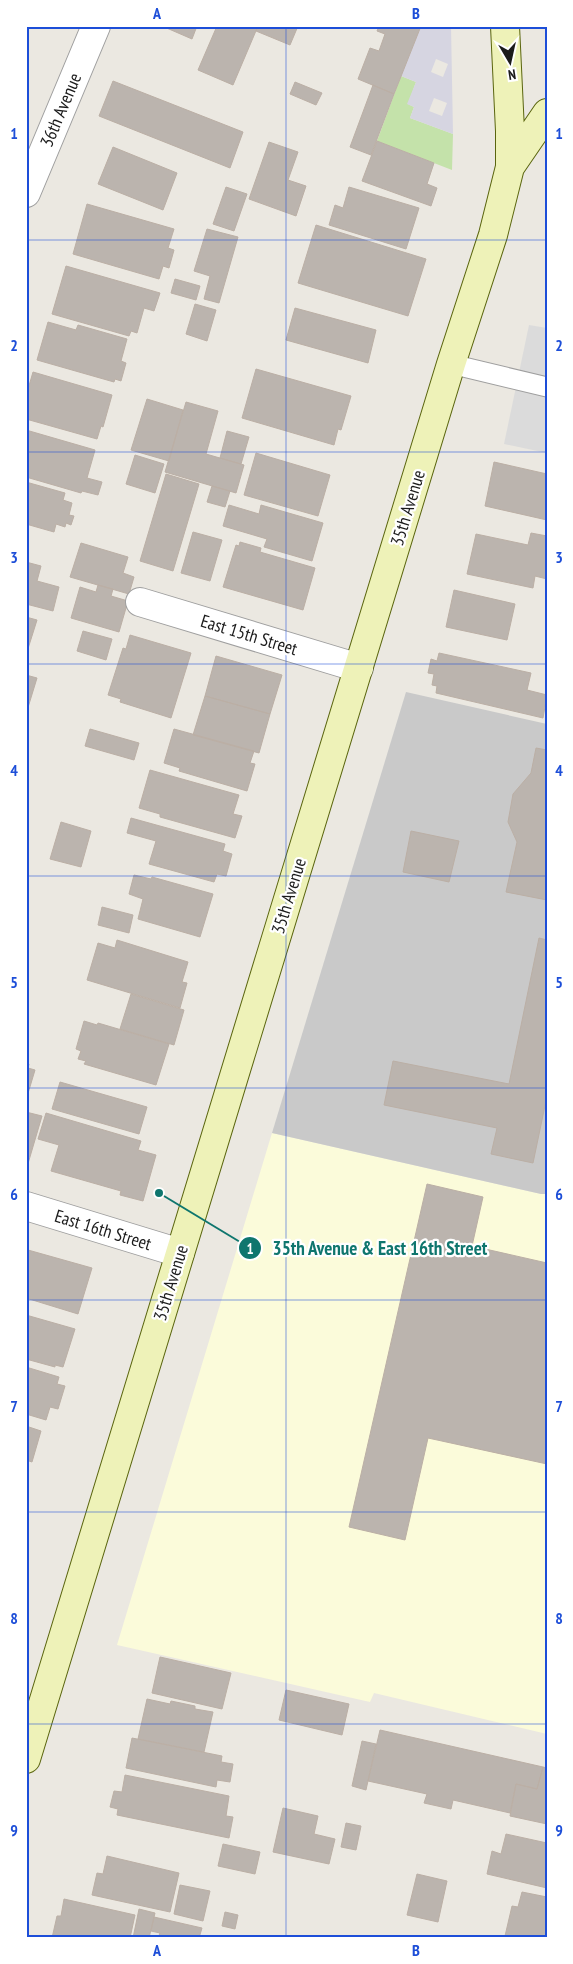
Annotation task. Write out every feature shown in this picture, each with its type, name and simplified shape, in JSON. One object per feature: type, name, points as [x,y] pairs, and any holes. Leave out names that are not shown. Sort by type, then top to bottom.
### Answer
[{"type":"main road","name":"35th Avenue","points":[[26,1759],[451,364],[494,235],[510,167],[510,131],[504,26]]},
{"type":"main road","points":[[510,167],[547,113]]},
{"type":"street","name":"36th Avenue","points":[[26,193],[96,26]]},
{"type":"street","name":"East 15th Street","points":[[140,602],[359,668]]},
{"type":"street","name":"East 16th Street","points":[[26,1206],[180,1253]]},
{"type":"lane","points":[[451,364],[547,387]]},
{"type":"shaded area","points":[[421,26],[451,26],[453,134],[410,118],[414,107],[407,104],[416,82],[401,76]],"holes":[[[436,59],[448,64],[443,77],[431,72]],[[434,98],[447,103],[442,116],[429,111]]]},
{"type":"shaded area","points":[[529,325],[547,328],[547,453],[504,444]]},
{"type":"shaded area","points":[[406,692],[547,724],[547,1194],[272,1133]]},
{"type":"shaded area","points":[[272,1133],[547,1194],[547,1734],[374,1693],[370,1702],[117,1645]]},
{"type":"green space","points":[[401,76],[416,82],[408,104],[414,107],[410,118],[453,134],[452,170],[377,141]]},
{"type":"building","points":[[162,26],[197,26],[192,39]]},
{"type":"building","points":[[217,26],[258,26],[233,85],[198,70]]},
{"type":"building","points":[[258,26],[298,26],[290,45],[256,31]]},
{"type":"building","points":[[379,26],[421,26],[394,94],[358,79],[370,48],[379,51],[385,34],[377,31]]},
{"type":"building","points":[[113,81],[243,132],[230,168],[99,116]]},
{"type":"building","points":[[295,82],[322,93],[316,105],[290,94]]},
{"type":"building","points":[[373,85],[394,94],[371,155],[350,147]]},
{"type":"building","points":[[377,141],[434,163],[427,184],[437,188],[431,206],[362,181]]},
{"type":"building","points":[[269,142],[298,152],[288,180],[306,186],[296,216],[249,199]]},
{"type":"building","points":[[113,147],[177,173],[163,210],[98,184]]},
{"type":"building","points":[[226,187],[247,194],[234,231],[213,224]]},
{"type":"building","points":[[349,187],[419,208],[406,249],[329,225],[335,205],[343,208]]},
{"type":"building","points":[[87,204],[174,229],[168,248],[174,250],[169,268],[163,266],[159,279],[73,254]]},
{"type":"building","points":[[316,225],[426,259],[408,316],[298,283]]},
{"type":"building","points":[[207,229],[238,237],[219,303],[204,299],[210,276],[194,271]]},
{"type":"building","points":[[66,266],[160,293],[154,311],[144,308],[137,333],[131,331],[129,336],[52,314]]},
{"type":"building","points":[[175,279],[200,286],[196,300],[171,293]]},
{"type":"building","points":[[195,304],[216,310],[207,341],[186,334]]},
{"type":"building","points":[[295,308],[376,330],[368,363],[286,340]]},
{"type":"building","points":[[48,322],[76,330],[78,325],[127,339],[121,361],[126,363],[121,381],[115,379],[114,382],[37,360]]},
{"type":"building","points":[[256,369],[351,396],[341,430],[338,429],[334,445],[242,418]]},
{"type":"building","points":[[33,372],[112,395],[103,427],[101,426],[97,439],[26,419],[26,396]]},
{"type":"building","points":[[147,399],[183,410],[169,461],[131,450]]},
{"type":"building","points":[[186,402],[218,411],[206,454],[244,465],[236,493],[165,472]]},
{"type":"building","points":[[26,430],[95,450],[87,478],[102,482],[98,495],[82,491],[81,493],[26,477]]},
{"type":"building","points":[[227,431],[249,437],[241,464],[220,458]]},
{"type":"building","points":[[256,453],[330,475],[318,516],[244,495]]},
{"type":"building","points":[[135,455],[164,464],[155,493],[126,484]]},
{"type":"building","points":[[494,462],[547,474],[547,520],[485,506]]},
{"type":"building","points":[[166,474],[199,484],[173,571],[140,561]]},
{"type":"building","points":[[26,482],[65,493],[63,500],[72,503],[69,515],[74,516],[71,525],[66,523],[65,527],[56,524],[54,532],[26,524]]},
{"type":"building","points":[[212,486],[230,491],[225,507],[207,502]]},
{"type":"building","points":[[229,505],[259,514],[261,505],[323,523],[312,561],[264,547],[267,539],[223,526]]},
{"type":"building","points":[[193,532],[222,540],[210,581],[181,573]]},
{"type":"building","points":[[531,533],[547,536],[547,579],[535,576],[533,588],[467,574],[476,534],[528,545]]},
{"type":"building","points":[[240,542],[261,548],[260,552],[315,568],[303,610],[223,587],[236,545],[239,546]]},
{"type":"building","points":[[81,543],[128,557],[123,573],[134,577],[129,594],[70,577]]},
{"type":"building","points":[[26,562],[41,566],[37,581],[59,587],[53,611],[26,604]]},
{"type":"building","points":[[98,585],[113,589],[111,596],[128,601],[119,632],[71,618],[80,587],[96,592]]},
{"type":"building","points":[[454,590],[515,604],[507,640],[446,627]]},
{"type":"building","points":[[26,617],[37,620],[26,655]]},
{"type":"building","points":[[83,631],[112,639],[106,660],[77,651]]},
{"type":"building","points":[[130,635],[191,653],[171,718],[120,702],[121,699],[108,695],[123,648],[126,649]]},
{"type":"building","points":[[439,653],[531,673],[527,690],[547,695],[543,718],[436,693],[437,686],[432,685],[434,674],[428,673],[431,659],[437,661]]},
{"type":"building","points":[[216,656],[282,675],[270,714],[205,696]]},
{"type":"building","points":[[26,675],[37,678],[26,714]]},
{"type":"building","points":[[205,696],[270,714],[259,753],[193,735]]},
{"type":"building","points":[[90,729],[139,743],[134,760],[85,746]]},
{"type":"building","points":[[174,729],[254,751],[250,763],[255,764],[247,791],[179,771],[180,768],[164,763]]},
{"type":"building","points":[[536,748],[547,750],[547,900],[506,892],[517,842],[508,822],[513,794],[531,773]]},
{"type":"building","points":[[150,770],[239,795],[233,814],[242,816],[235,838],[160,817],[160,814],[139,808]]},
{"type":"building","points":[[131,818],[225,844],[223,851],[232,854],[226,876],[217,874],[214,882],[149,864],[156,841],[127,833]]},
{"type":"building","points":[[61,822],[91,831],[81,867],[50,859]]},
{"type":"building","points":[[411,831],[459,841],[449,882],[403,872]]},
{"type":"building","points":[[134,875],[151,879],[152,877],[213,894],[200,937],[138,919],[143,899],[129,894]]},
{"type":"building","points":[[102,907],[133,915],[129,933],[98,925]]},
{"type":"building","points":[[539,938],[547,940],[547,1096],[533,1163],[491,1154],[497,1128],[384,1105],[393,1061],[509,1084]]},
{"type":"building","points":[[117,940],[188,962],[182,982],[187,983],[180,1008],[87,980],[98,943],[115,948]]},
{"type":"building","points":[[131,994],[184,1010],[174,1045],[120,1029]]},
{"type":"building","points":[[84,1021],[97,1025],[98,1023],[169,1044],[156,1085],[84,1064],[86,1061],[78,1059],[81,1051],[76,1049]]},
{"type":"building","points":[[26,1063],[29,1064],[28,1068],[35,1070],[26,1100]]},
{"type":"building","points":[[60,1082],[147,1107],[139,1134],[52,1109]]},
{"type":"building","points":[[26,1112],[42,1116],[27,1167],[26,1166]]},
{"type":"building","points":[[46,1113],[141,1141],[138,1150],[156,1155],[143,1201],[120,1195],[121,1191],[51,1171],[59,1145],[38,1139]]},
{"type":"building","points":[[427,1184],[483,1197],[472,1246],[547,1263],[547,1464],[428,1438],[405,1540],[349,1527]]},
{"type":"building","points":[[28,1250],[92,1268],[78,1314],[26,1298],[26,1256]]},
{"type":"building","points":[[26,1315],[75,1329],[63,1367],[55,1365],[55,1367],[26,1359]]},
{"type":"building","points":[[26,1367],[59,1377],[57,1384],[65,1386],[58,1409],[50,1407],[46,1420],[26,1414]]},
{"type":"building","points":[[26,1426],[41,1431],[32,1462],[26,1460]]},
{"type":"building","points":[[160,1657],[231,1673],[222,1709],[152,1693]]},
{"type":"building","points":[[286,1690],[349,1704],[342,1735],[279,1720]]},
{"type":"building","points":[[147,1699],[170,1704],[171,1701],[195,1706],[195,1709],[213,1712],[204,1752],[138,1739]]},
{"type":"building","points":[[380,1730],[543,1767],[537,1789],[516,1784],[510,1813],[453,1800],[451,1809],[424,1803],[427,1794],[368,1781]]},
{"type":"building","points":[[132,1738],[222,1756],[221,1762],[233,1764],[230,1782],[217,1780],[216,1787],[126,1768]]},
{"type":"building","points":[[362,1741],[376,1744],[366,1790],[352,1786]]},
{"type":"building","points":[[543,1767],[547,1768],[547,1824],[510,1816],[516,1784],[537,1789]]},
{"type":"building","points":[[125,1775],[229,1796],[226,1816],[233,1817],[229,1838],[117,1815],[118,1809],[110,1807],[114,1791],[122,1792]]},
{"type":"building","points":[[283,1808],[318,1816],[314,1834],[335,1839],[329,1864],[273,1852]]},
{"type":"building","points":[[346,1823],[361,1826],[356,1850],[341,1847]]},
{"type":"building","points":[[506,1834],[547,1843],[547,1888],[487,1874],[492,1851],[501,1854]]},
{"type":"building","points":[[223,1844],[260,1852],[255,1874],[218,1866]]},
{"type":"building","points":[[107,1856],[179,1873],[170,1912],[92,1895],[97,1873],[103,1874]]},
{"type":"building","points":[[417,1874],[447,1881],[438,1922],[407,1915]]},
{"type":"building","points":[[180,1885],[210,1891],[203,1921],[174,1914]]},
{"type":"building","points":[[522,1892],[547,1897],[547,1938],[514,1938],[505,1936],[512,1906],[518,1907]]},
{"type":"building","points":[[64,1899],[135,1915],[130,1938],[52,1938],[57,1916],[61,1916]]},
{"type":"building","points":[[139,1909],[155,1913],[149,1938],[133,1938]]},
{"type":"building","points":[[225,1912],[238,1915],[235,1929],[222,1926]]},
{"type":"building","points":[[154,1917],[202,1928],[199,1938],[158,1938],[160,1933],[151,1931]]},
{"type":"place","name":"35th Avenue & East 16th Street","points":[[159,1193]]}]
